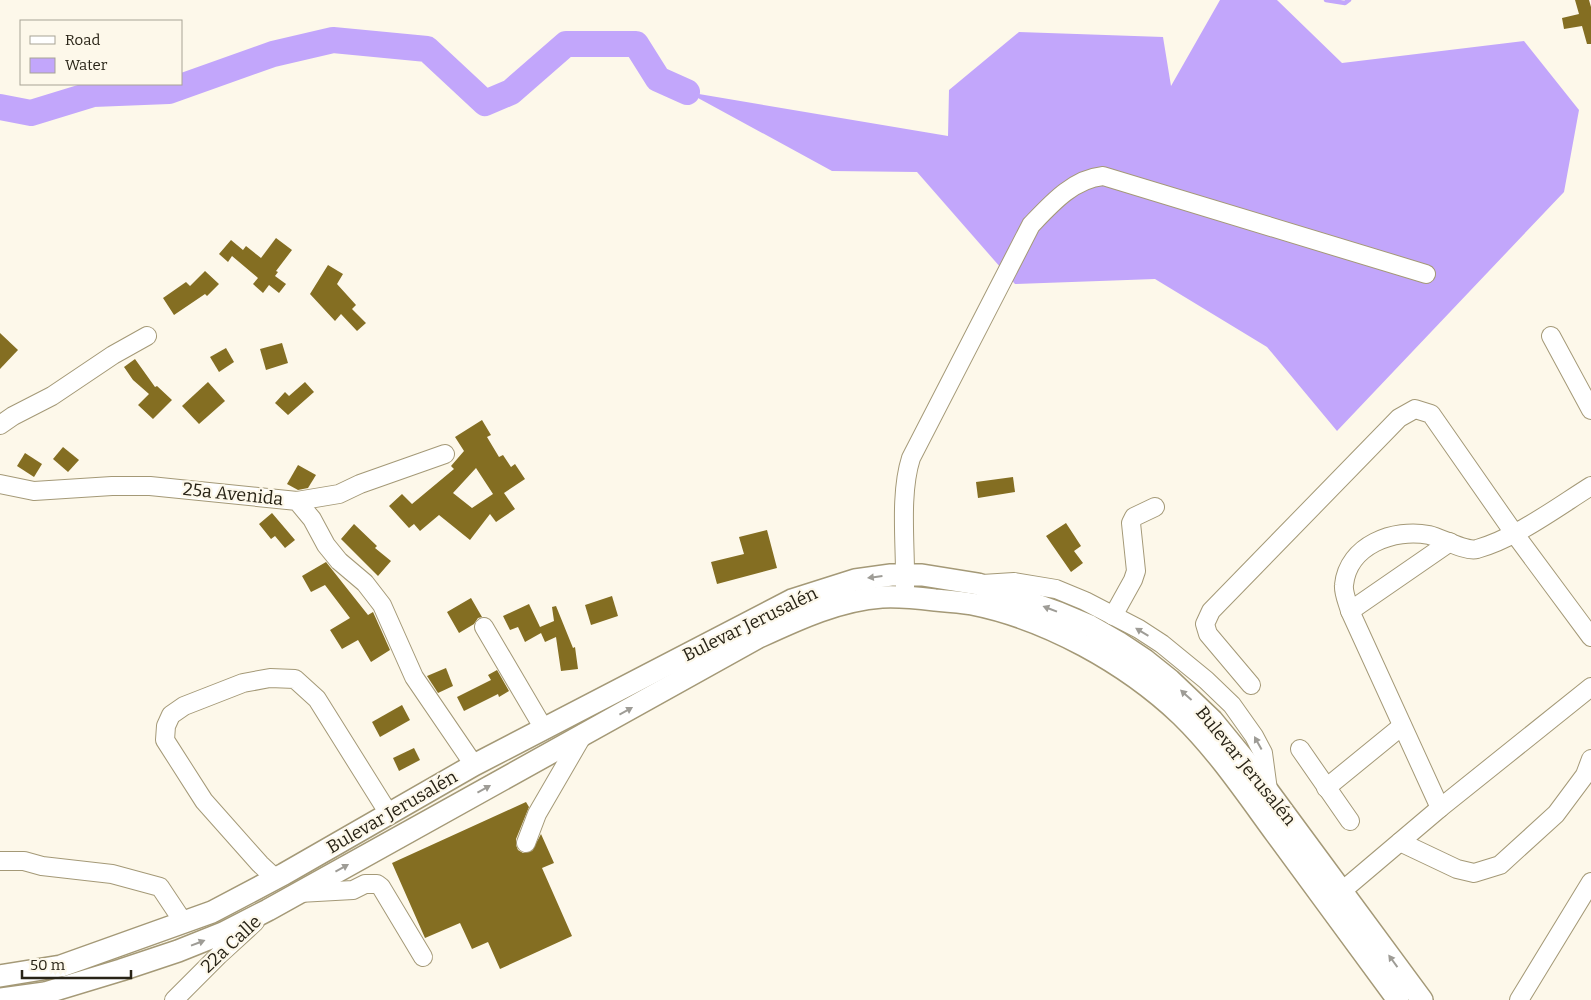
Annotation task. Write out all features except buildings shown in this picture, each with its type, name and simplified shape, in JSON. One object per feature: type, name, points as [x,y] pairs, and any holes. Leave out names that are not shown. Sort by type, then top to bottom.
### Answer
[{"type":"main road","name":"Bulevar Jerusalén","points":[[0,976],[61,966],[212,912],[276,878],[474,765],[792,600],[855,580],[922,575],[978,584],[1024,599],[1090,626],[1145,660],[1212,720],[1248,764],[1422,1000]]},
{"type":"main road","name":"Bulevar Jerusalén","points":[[0,999],[45,993],[178,951],[222,933],[268,910],[757,638],[802,617],[843,604],[882,597],[972,604],[1014,616],[1045,628],[1104,657],[1155,693],[1199,734],[1233,776],[1398,1000]]},
{"type":"street","points":[[905,598],[906,472],[911,458],[1031,225],[1055,200],[1084,180],[1103,176],[1426,274]]},
{"type":"street","points":[[0,426],[13,416],[52,396],[113,355],[147,336]]},
{"type":"street","points":[[1551,336],[1591,410]]},
{"type":"street","points":[[1251,685],[1208,634],[1205,624],[1211,610],[1399,418],[1415,409],[1431,414],[1514,533],[1591,637]]},
{"type":"street","points":[[297,501],[339,494],[360,484],[445,454]]},
{"type":"street","name":"25a Avenida","points":[[0,484],[34,491],[112,486],[150,486],[297,501],[312,519],[326,545],[339,561],[365,583],[382,606],[414,677],[474,765]]},
{"type":"street","points":[[1440,808],[1350,611],[1344,586],[1350,563],[1364,549],[1382,538],[1402,534],[1428,535],[1472,550],[1514,533],[1591,486]]},
{"type":"street","points":[[1113,616],[1136,571],[1130,522],[1134,517],[1155,507]]},
{"type":"street","points":[[1350,611],[1450,542]]},
{"type":"street","points":[[978,584],[1014,582],[1056,589],[1085,601],[1162,644],[1206,680],[1232,705],[1254,736],[1263,753],[1268,790]]},
{"type":"street","points":[[484,627],[544,729]]},
{"type":"street","points":[[276,878],[254,857],[204,801],[165,740],[166,726],[171,715],[184,706],[243,683],[270,678],[295,679],[317,700],[389,814]]},
{"type":"street","points":[[1342,891],[1440,808],[1591,687]]},
{"type":"street","points":[[1326,788],[1402,726]]},
{"type":"street","points":[[526,843],[537,814],[584,734]]},
{"type":"street","points":[[1300,749],[1350,821]]},
{"type":"street","points":[[1400,842],[1457,869],[1474,872],[1500,865],[1556,814],[1585,775],[1591,759]]},
{"type":"street","points":[[0,861],[24,861],[42,866],[112,874],[160,886],[184,923]]},
{"type":"street","points":[[1519,1000],[1591,882]]},
{"type":"street","points":[[298,893],[352,890],[365,884],[377,884],[381,887],[423,957]]},
{"type":"street","name":"22a Calle","points":[[174,1000],[268,910]]},
{"type":"water","points":[[1220,0],[1277,0],[1342,63],[1524,41],[1579,110],[1564,192],[1337,431],[1267,347],[1155,279],[1015,284],[917,172],[832,171],[687,92],[948,136],[949,90],[1019,32],[1163,37],[1171,86]]},
{"type":"waterway","points":[[1326,0],[1345,3],[1349,0]]},
{"type":"waterway","points":[[0,107],[31,113],[93,94],[169,91],[273,54],[333,40],[427,49],[485,103],[511,92],[566,44],[636,44],[658,79],[687,92]]}]
